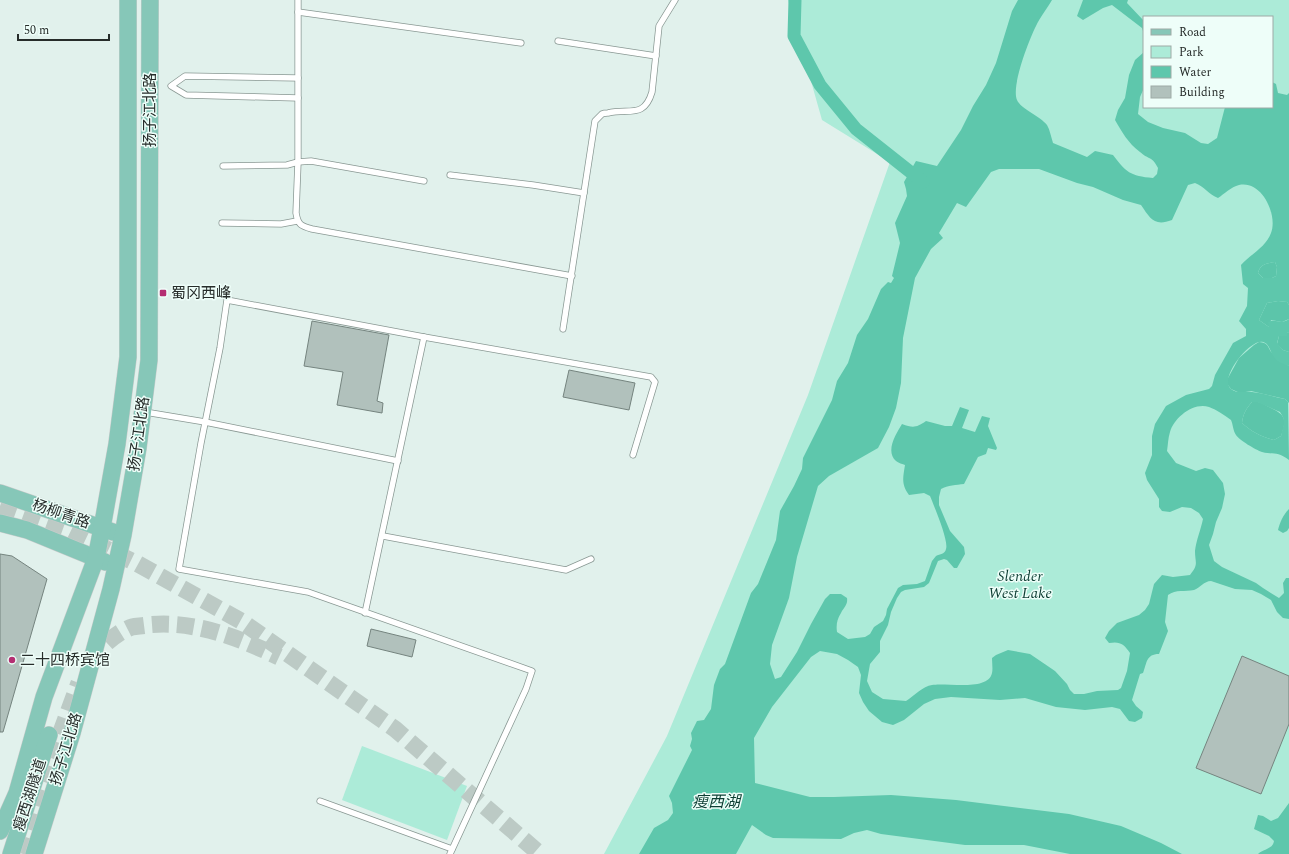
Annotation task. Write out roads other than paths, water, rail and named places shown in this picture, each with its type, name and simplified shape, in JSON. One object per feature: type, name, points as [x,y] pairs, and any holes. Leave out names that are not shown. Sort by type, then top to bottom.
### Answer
[{"type":"main road","name":"扬子江北路","points":[[0,831],[17,793],[44,697],[96,558],[118,444],[128,357],[128,0]]},
{"type":"main road","name":"扬子江北路","points":[[34,854],[72,733],[116,567],[138,448],[149,360],[150,0]]},
{"type":"main road","name":"杨柳青路","points":[[0,493],[123,535]]},
{"type":"main road","name":"杨柳青路","points":[[0,523],[27,530],[116,567]]},
{"type":"main road","name":"瘦西湖隧道","points":[[10,854],[49,735]]},
{"type":"lane","points":[[298,0],[297,221],[303,226],[312,229],[572,276]]},
{"type":"lane","points":[[564,329],[595,121],[602,114],[634,111],[643,108],[649,101],[652,92],[659,26],[675,0]]},
{"type":"lane","points":[[298,12],[521,43]]},
{"type":"lane","points":[[558,41],[656,56]]},
{"type":"lane","points":[[298,78],[185,76],[171,86],[186,95],[298,98]]},
{"type":"lane","points":[[223,166],[287,165],[311,161],[424,181]]},
{"type":"lane","points":[[450,175],[584,193]]},
{"type":"lane","points":[[222,223],[281,224],[297,221]]},
{"type":"lane","points":[[320,801],[451,851],[526,689],[532,671],[308,592],[179,568],[220,348],[227,300],[424,337],[651,377],[655,382],[633,455]]},
{"type":"lane","points":[[365,613],[424,337]]},
{"type":"lane","points":[[143,411],[398,461]]},
{"type":"lane","points":[[382,536],[566,570],[591,559]]},
{"type":"water","name":"瘦西湖","points":[[1018,0],[1052,0],[1039,19],[1029,42],[1016,84],[1017,100],[1047,125],[1053,143],[1087,157],[1095,151],[1113,155],[1129,172],[1139,176],[1153,178],[1157,174],[1158,168],[1156,164],[1132,145],[1115,120],[1118,110],[1125,98],[1129,75],[1135,60],[1143,53],[1143,90],[1140,97],[1138,114],[1148,122],[1163,128],[1185,133],[1201,143],[1208,144],[1217,138],[1225,108],[1273,108],[1273,82],[1276,84],[1278,93],[1287,95],[1289,93],[1289,305],[1287,302],[1278,301],[1267,303],[1259,320],[1269,327],[1268,322],[1286,321],[1289,319],[1289,332],[1287,333],[1287,336],[1279,336],[1277,343],[1283,350],[1289,352],[1289,366],[1282,364],[1277,360],[1269,346],[1263,342],[1258,342],[1244,352],[1232,368],[1228,384],[1233,391],[1260,393],[1285,399],[1288,402],[1289,460],[1278,454],[1262,452],[1248,445],[1236,435],[1231,420],[1209,407],[1203,406],[1185,412],[1176,421],[1170,432],[1167,451],[1176,463],[1196,471],[1205,468],[1213,470],[1223,483],[1225,494],[1222,508],[1209,545],[1214,561],[1222,567],[1256,583],[1279,598],[1284,593],[1283,583],[1286,578],[1289,578],[1289,619],[1283,618],[1277,612],[1271,600],[1261,594],[1252,590],[1235,589],[1211,581],[1206,582],[1194,590],[1177,591],[1168,595],[1165,622],[1168,631],[1159,654],[1149,657],[1143,673],[1140,674],[1132,700],[1143,712],[1142,718],[1135,722],[1129,721],[1120,709],[1112,707],[1085,710],[1056,707],[1025,698],[1000,700],[951,697],[935,699],[924,704],[904,720],[893,725],[882,722],[869,711],[863,702],[859,693],[861,675],[858,667],[837,654],[820,651],[811,657],[772,707],[754,738],[755,783],[810,797],[891,795],[956,800],[1069,814],[1121,826],[1161,843],[1182,854],[1070,854],[1024,845],[965,845],[881,834],[867,830],[854,833],[841,839],[773,838],[752,825],[736,854],[639,854],[654,828],[668,820],[673,813],[672,803],[669,796],[692,750],[690,746],[692,739],[691,733],[697,721],[704,720],[711,709],[714,685],[720,669],[725,664],[751,593],[758,584],[776,540],[780,511],[802,469],[803,458],[832,400],[837,381],[848,363],[857,335],[868,319],[881,289],[888,282],[891,283],[894,278],[892,276],[900,243],[895,223],[907,196],[904,182],[916,161],[937,166],[961,130],[986,85],[996,63],[1012,11]],"holes":[[[999,169],[1039,169],[1077,183],[1093,187],[1123,200],[1141,205],[1150,217],[1157,222],[1172,220],[1188,185],[1195,183],[1218,198],[1236,186],[1247,185],[1255,188],[1266,200],[1272,217],[1273,226],[1271,233],[1266,242],[1241,265],[1243,284],[1248,288],[1247,306],[1239,321],[1246,329],[1246,336],[1233,343],[1215,375],[1212,386],[1209,389],[1186,395],[1166,406],[1155,424],[1152,436],[1152,455],[1145,473],[1147,480],[1159,499],[1159,507],[1162,511],[1170,512],[1182,507],[1191,508],[1199,513],[1203,519],[1195,551],[1195,568],[1190,575],[1173,577],[1162,575],[1154,584],[1149,604],[1145,610],[1139,615],[1117,623],[1109,631],[1105,638],[1109,643],[1116,642],[1121,644],[1126,647],[1130,653],[1127,671],[1121,688],[1118,690],[1074,694],[1055,671],[1030,654],[1008,650],[992,658],[992,673],[989,679],[983,682],[965,685],[938,684],[929,686],[922,689],[906,701],[883,699],[872,692],[867,681],[870,664],[880,652],[880,641],[888,625],[891,612],[901,592],[924,587],[929,583],[938,561],[944,559],[947,560],[954,568],[957,568],[965,554],[964,547],[950,531],[939,505],[941,489],[949,486],[964,484],[978,457],[986,454],[988,448],[996,450],[997,448],[988,426],[990,418],[982,416],[975,432],[962,428],[969,410],[960,407],[952,426],[945,426],[926,421],[914,427],[902,424],[891,448],[893,457],[897,462],[905,465],[903,481],[906,491],[909,495],[924,493],[930,496],[941,523],[946,545],[945,551],[936,556],[932,561],[925,581],[917,584],[903,585],[898,588],[887,609],[883,621],[874,627],[870,634],[865,637],[848,639],[837,632],[838,620],[846,604],[847,598],[841,594],[830,594],[825,599],[797,652],[781,677],[775,679],[770,664],[772,645],[789,598],[797,557],[818,486],[829,476],[878,448],[889,427],[896,408],[901,383],[903,338],[915,278],[931,249],[943,238],[939,233],[957,203],[966,207],[991,172]],[[1275,262],[1277,267],[1276,276],[1272,278],[1263,278],[1258,273],[1260,268],[1267,264]],[[1252,402],[1257,402],[1280,412],[1284,423],[1281,436],[1274,440],[1270,439],[1253,432],[1242,423],[1246,409]]]},
{"type":"water","points":[[1083,0],[1128,0],[1127,3],[1143,20],[1143,31],[1142,28],[1112,5],[1103,8],[1083,20],[1077,16]]},
{"type":"water","points":[[1289,509],[1289,528],[1283,533],[1278,530],[1282,519]]},
{"type":"water","points":[[1289,803],[1289,854],[1258,854],[1272,846],[1274,841],[1269,836],[1254,829],[1258,815],[1271,821],[1278,818]]},
{"type":"waterway","points":[[795,0],[794,36],[820,85],[856,129],[923,182]]},
{"type":"tunnel","points":[[0,506],[69,531],[138,564],[241,621],[395,729],[540,854]]},
{"type":"tunnel","points":[[91,662],[104,645],[121,632],[134,627],[164,624],[182,625],[215,632],[247,643],[279,657]]},
{"type":"tunnel","points":[[23,854],[58,740],[79,683]]},
{"type":"place","name":"蜀冈西峰","points":[[163,293]]},
{"type":"place","name":"二十四桥宾馆","points":[[12,660]]},
{"type":"park label","name":"Slender West Lake","points":[[1020,584]]}]
